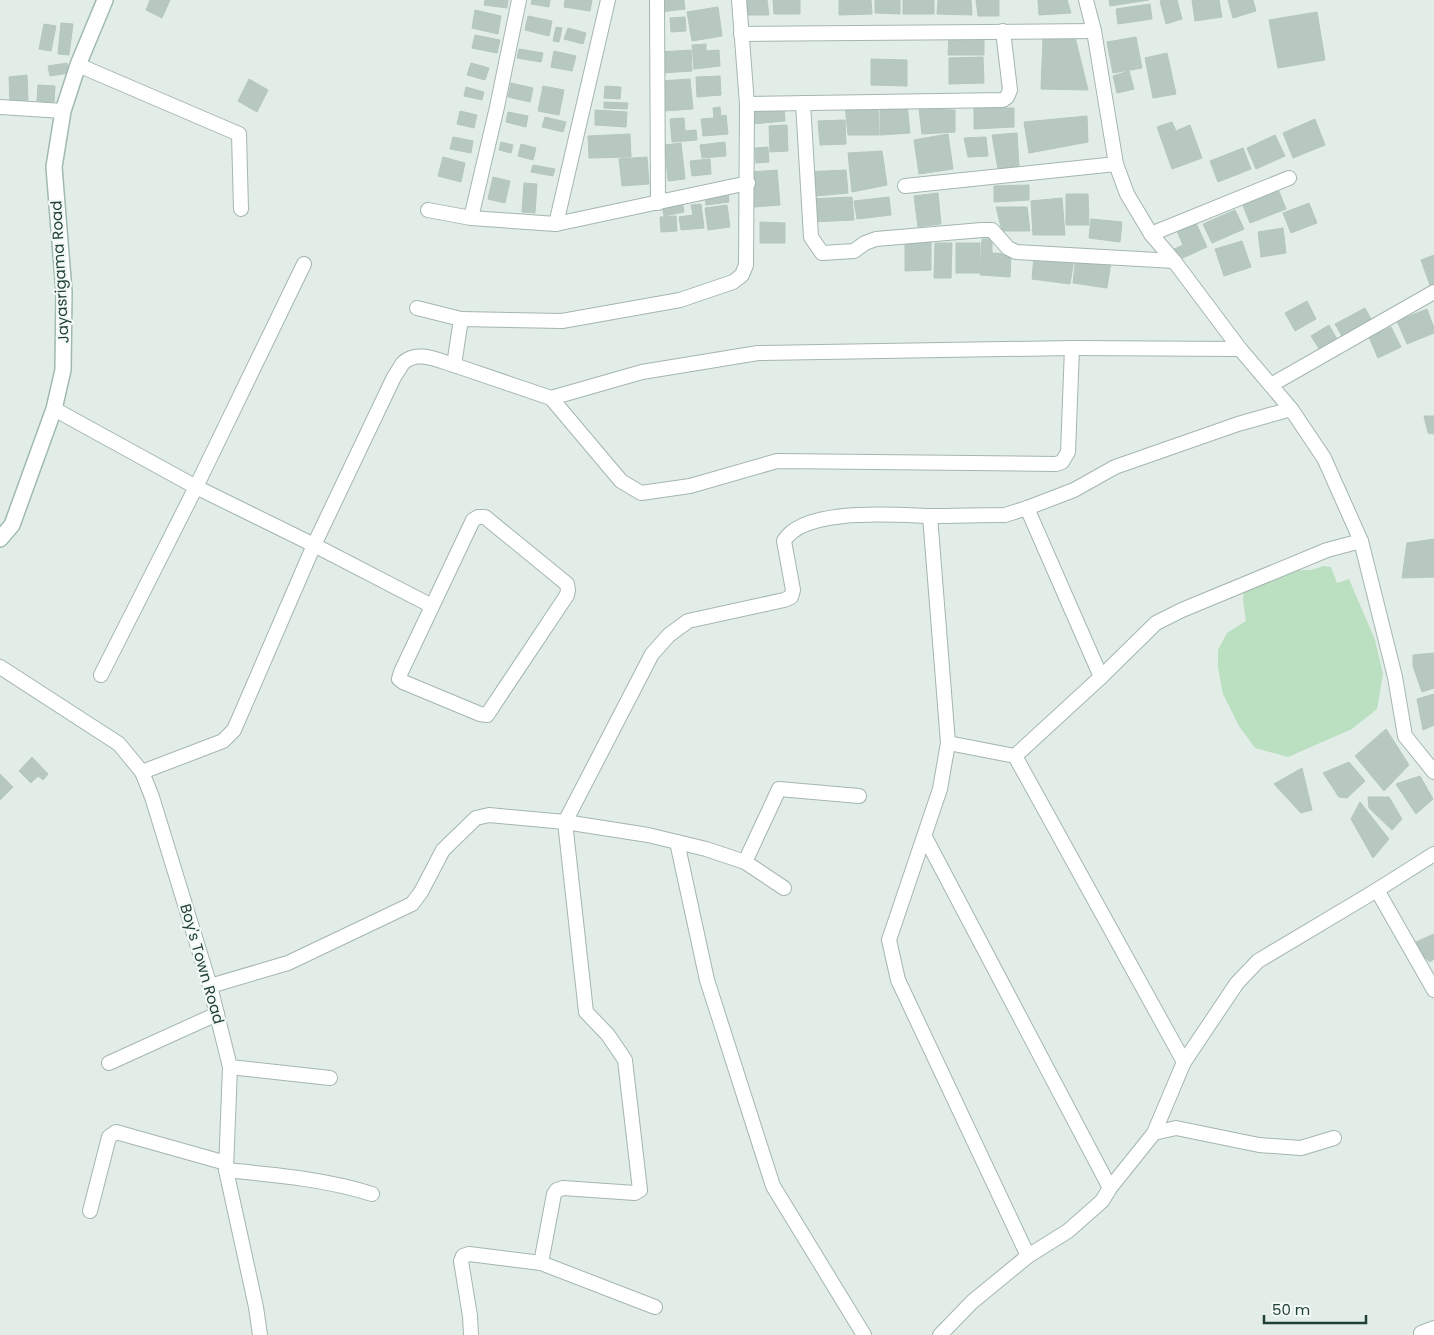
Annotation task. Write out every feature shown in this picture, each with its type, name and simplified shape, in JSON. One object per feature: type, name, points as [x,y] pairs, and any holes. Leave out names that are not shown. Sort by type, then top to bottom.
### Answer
[{"type":"street","name":"Jayasrigama Road","points":[[0,539],[12,524],[54,409],[64,370],[64,292],[54,167],[64,111],[78,65],[106,0]]},
{"type":"street","points":[[471,218],[497,107],[519,0]]},
{"type":"street","points":[[556,224],[608,0]]},
{"type":"street","points":[[657,0],[658,203]]},
{"type":"street","points":[[417,308],[461,319],[562,321],[680,300],[733,282],[742,275],[746,264],[748,104],[739,0]]},
{"type":"street","points":[[1086,0],[1094,31],[1116,164],[1127,194],[1151,234],[1240,349],[1291,409],[1324,458],[1361,541],[1395,677],[1405,736],[1434,772]]},
{"type":"street","points":[[748,104],[1003,100],[1007,97],[1010,90],[1003,31]]},
{"type":"street","points":[[741,34],[1094,31]]},
{"type":"street","points":[[78,65],[239,134],[241,209]]},
{"type":"street","points":[[803,103],[811,237],[822,253],[854,252],[865,243],[876,239],[992,230],[1008,248],[1016,252],[1174,262]]},
{"type":"street","points":[[0,107],[64,111]]},
{"type":"street","points":[[905,186],[1116,164]]},
{"type":"street","points":[[1151,234],[1288,178]]},
{"type":"street","points":[[428,210],[471,218],[556,224],[748,183]]},
{"type":"street","points":[[101,675],[196,487],[304,264]]},
{"type":"street","points":[[1270,385],[1434,292]]},
{"type":"street","points":[[454,365],[461,319]]},
{"type":"street","points":[[551,398],[642,372],[758,353],[1072,348],[1240,349]]},
{"type":"street","points":[[142,772],[223,741],[234,730],[314,545],[394,377],[403,363],[413,357],[426,357],[454,365],[551,398],[621,481],[641,493],[690,486],[777,461],[1056,464],[1062,462],[1068,452],[1072,348]]},
{"type":"street","points":[[54,409],[196,487],[432,606]]},
{"type":"street","points":[[541,1263],[554,1194],[557,1190],[563,1188],[635,1193],[640,1190],[625,1060],[608,1034],[586,1012],[564,822],[652,654],[669,634],[688,621],[791,597],[793,590],[784,541],[788,534],[805,525],[829,518],[862,514],[930,516],[1006,515],[1074,490],[1115,467],[1238,424],[1291,409]]},
{"type":"street","points":[[1027,508],[1101,677]]},
{"type":"street","points":[[930,516],[948,743],[940,789],[890,940],[898,980],[1028,1256]]},
{"type":"street","points":[[478,517],[485,517],[567,584],[568,590],[567,596],[487,715],[480,714],[399,679],[432,606],[473,520],[478,517]]},
{"type":"street","points":[[1015,756],[1156,624],[1182,610],[1327,550],[1361,541]]},
{"type":"street","name":"Boy's Town Road","points":[[0,667],[119,744],[142,772],[152,797],[210,986],[230,1067],[226,1167],[256,1307],[260,1335]]},
{"type":"street","points":[[948,743],[1015,756]]},
{"type":"street","points":[[1015,756],[1184,1062]]},
{"type":"street","points":[[745,862],[779,789],[859,796]]},
{"type":"street","points":[[210,986],[288,963],[412,904],[421,892],[443,850],[476,818],[489,815],[564,822],[639,833],[678,842],[745,862],[784,888]]},
{"type":"street","points":[[925,837],[1110,1188]]},
{"type":"street","points":[[678,842],[707,980],[773,1186],[864,1335]]},
{"type":"street","points":[[940,1335],[972,1302],[1028,1256],[1068,1230],[1102,1201],[1110,1188],[1154,1134],[1184,1062],[1237,983],[1258,961],[1434,854]]},
{"type":"street","points":[[1377,890],[1434,990]]},
{"type":"street","points":[[108,1063],[217,1014]]},
{"type":"street","points":[[230,1067],[330,1078]]},
{"type":"street","points":[[1154,1134],[1176,1128],[1259,1145],[1301,1148],[1334,1138]]},
{"type":"street","points":[[90,1211],[109,1137],[116,1132],[226,1167],[315,1180],[372,1194]]},
{"type":"street","points":[[471,1335],[462,1261],[463,1256],[469,1254],[541,1263],[655,1307]]},
{"type":"green space","points":[[1324,566],[1331,567],[1337,583],[1349,579],[1375,640],[1383,674],[1377,709],[1352,729],[1288,757],[1255,748],[1239,726],[1223,694],[1218,668],[1218,650],[1227,633],[1246,621],[1243,600],[1244,590],[1294,570],[1311,570]]},
{"type":"building","points":[[150,0],[170,0],[162,18],[146,10]]},
{"type":"building","points":[[485,0],[508,0],[507,8],[484,5]]},
{"type":"building","points":[[532,0],[550,0],[549,7],[531,4]]},
{"type":"building","points":[[565,0],[592,0],[590,11],[564,7]]},
{"type":"building","points":[[659,0],[684,0],[685,9],[661,12]]},
{"type":"building","points":[[743,0],[767,0],[769,15],[744,15]]},
{"type":"building","points":[[773,0],[800,0],[800,14],[774,14]]},
{"type":"building","points":[[839,0],[871,0],[872,14],[839,15]]},
{"type":"building","points":[[875,0],[900,0],[900,14],[875,13]]},
{"type":"building","points":[[903,0],[934,0],[934,14],[903,14]]},
{"type":"building","points":[[938,0],[971,0],[972,15],[937,14]]},
{"type":"building","points":[[976,0],[999,0],[999,16],[978,16]]},
{"type":"building","points":[[1038,0],[1067,0],[1071,13],[1039,15]]},
{"type":"building","points":[[1109,0],[1149,0],[1110,6]]},
{"type":"building","points":[[1177,0],[1182,19],[1166,24],[1160,1]]},
{"type":"building","points":[[1192,0],[1219,0],[1222,17],[1195,21]]},
{"type":"building","points":[[1228,0],[1253,0],[1256,11],[1233,18]]},
{"type":"building","points":[[1150,4],[1152,19],[1118,24],[1116,9]]},
{"type":"building","points":[[718,7],[722,36],[692,41],[687,12]]},
{"type":"building","points":[[475,10],[501,16],[498,34],[472,28]]},
{"type":"building","points":[[1317,12],[1325,60],[1278,68],[1269,20]]},
{"type":"building","points":[[528,16],[552,21],[549,36],[525,30]]},
{"type":"building","points":[[685,17],[686,31],[671,32],[670,18]]},
{"type":"building","points":[[61,23],[73,24],[69,55],[58,54]]},
{"type":"building","points":[[44,24],[56,26],[51,51],[39,49]]},
{"type":"building","points":[[556,27],[562,28],[559,42],[553,41]]},
{"type":"building","points":[[568,28],[586,33],[583,44],[564,39]]},
{"type":"building","points":[[475,35],[500,40],[497,53],[472,48]]},
{"type":"building","points":[[949,36],[984,36],[984,55],[948,55]]},
{"type":"building","points":[[1075,37],[1088,90],[1041,89],[1043,38]]},
{"type":"building","points":[[1136,37],[1142,68],[1113,73],[1107,42]]},
{"type":"building","points":[[706,44],[706,51],[719,50],[720,66],[694,69],[692,45]]},
{"type":"building","points":[[519,49],[543,53],[541,62],[517,58]]},
{"type":"building","points":[[691,50],[692,71],[662,73],[660,52]]},
{"type":"building","points":[[554,51],[576,56],[572,71],[551,67]]},
{"type":"building","points":[[1167,53],[1176,94],[1153,98],[1145,58]]},
{"type":"building","points":[[983,57],[984,83],[949,84],[949,58]]},
{"type":"building","points":[[871,59],[907,60],[907,86],[871,85]]},
{"type":"building","points":[[67,63],[69,73],[50,76],[48,66]]},
{"type":"building","points":[[471,63],[489,68],[485,80],[467,75]]},
{"type":"building","points":[[1129,71],[1134,89],[1117,93],[1113,76]]},
{"type":"building","points":[[27,75],[28,100],[10,102],[9,77]]},
{"type":"building","points":[[720,76],[721,95],[697,97],[696,77]]},
{"type":"building","points":[[249,79],[268,90],[257,112],[238,101]]},
{"type":"building","points":[[690,79],[693,109],[663,111],[660,81]]},
{"type":"building","points":[[511,83],[533,88],[530,102],[508,97]]},
{"type":"building","points":[[38,85],[55,86],[54,102],[37,101]]},
{"type":"building","points":[[543,86],[564,90],[559,115],[538,111]]},
{"type":"building","points":[[605,86],[621,87],[620,99],[604,98]]},
{"type":"building","points":[[466,87],[484,92],[482,100],[464,96]]},
{"type":"building","points":[[604,102],[628,103],[627,109],[604,108]]},
{"type":"building","points":[[907,104],[910,133],[880,135],[880,105]]},
{"type":"building","points":[[845,105],[878,107],[879,135],[848,135]]},
{"type":"building","points":[[720,107],[721,116],[726,115],[728,134],[703,136],[701,119],[714,118],[713,108]]},
{"type":"building","points":[[784,107],[785,121],[752,124],[752,110]]},
{"type":"building","points":[[974,108],[1014,108],[1014,127],[974,129]]},
{"type":"building","points":[[919,109],[955,110],[955,132],[922,134]]},
{"type":"building","points":[[595,110],[627,112],[626,127],[595,125]]},
{"type":"building","points":[[460,111],[477,115],[474,128],[457,124]]},
{"type":"building","points":[[508,112],[528,116],[526,127],[506,122]]},
{"type":"building","points":[[1087,116],[1088,142],[1029,153],[1024,122]]},
{"type":"building","points":[[545,117],[566,122],[563,132],[542,127]]},
{"type":"building","points":[[684,118],[685,131],[696,130],[697,140],[672,142],[670,119]]},
{"type":"building","points":[[1315,119],[1325,145],[1293,158],[1283,133]]},
{"type":"building","points":[[845,120],[846,144],[820,145],[818,121]]},
{"type":"building","points":[[1172,122],[1176,131],[1190,125],[1202,158],[1172,169],[1157,127]]},
{"type":"building","points":[[787,125],[788,151],[770,152],[769,126]]},
{"type":"building","points":[[1017,133],[1019,167],[998,169],[992,135]]},
{"type":"building","points":[[630,134],[631,157],[589,158],[588,136]]},
{"type":"building","points":[[948,134],[953,169],[919,174],[914,140]]},
{"type":"building","points":[[1275,135],[1285,156],[1256,169],[1247,148]]},
{"type":"building","points":[[453,137],[473,141],[471,153],[450,149]]},
{"type":"building","points":[[986,137],[988,156],[968,157],[964,138]]},
{"type":"building","points":[[501,142],[513,145],[511,153],[499,150]]},
{"type":"building","points":[[725,142],[726,156],[702,158],[700,145]]},
{"type":"building","points":[[681,143],[685,179],[668,181],[665,145]]},
{"type":"building","points":[[521,144],[536,148],[533,160],[518,156]]},
{"type":"building","points":[[768,147],[769,162],[756,163],[755,148]]},
{"type":"building","points":[[1243,148],[1251,169],[1218,182],[1210,161]]},
{"type":"building","points":[[882,151],[887,185],[852,192],[848,153]]},
{"type":"building","points":[[443,157],[465,163],[461,182],[438,176]]},
{"type":"building","points":[[647,157],[649,184],[622,186],[619,159]]},
{"type":"building","points":[[710,159],[711,174],[692,176],[690,161]]},
{"type":"building","points":[[533,165],[555,169],[553,176],[531,172]]},
{"type":"building","points":[[777,170],[780,205],[754,207],[751,172]]},
{"type":"building","points":[[846,170],[848,193],[805,197],[804,172]]},
{"type":"building","points":[[493,177],[510,181],[505,203],[488,199]]},
{"type":"building","points":[[524,183],[537,184],[535,213],[522,212]]},
{"type":"building","points":[[1029,185],[1029,200],[994,202],[994,186]]},
{"type":"building","points":[[1278,189],[1286,209],[1250,223],[1242,203]]},
{"type":"building","points":[[728,191],[729,202],[706,205],[705,196]]},
{"type":"building","points":[[938,193],[941,224],[918,227],[914,196]]},
{"type":"building","points":[[1066,194],[1088,194],[1089,225],[1066,225]]},
{"type":"building","points":[[852,197],[854,220],[811,222],[809,199]]},
{"type":"building","points":[[889,197],[891,215],[857,219],[854,201]]},
{"type":"building","points":[[1062,198],[1065,235],[1033,235],[1031,201]]},
{"type":"building","points":[[682,201],[684,212],[664,216],[662,205]]},
{"type":"building","points":[[1309,203],[1317,223],[1291,233],[1283,213]]},
{"type":"building","points":[[701,204],[704,228],[681,230],[679,217],[693,215],[691,205]]},
{"type":"building","points":[[727,205],[730,227],[708,230],[705,208]]},
{"type":"building","points":[[996,207],[1027,207],[1030,231],[1002,231]]},
{"type":"building","points":[[1235,210],[1244,229],[1212,243],[1203,224]]},
{"type":"building","points":[[676,216],[677,231],[661,232],[660,217]]},
{"type":"building","points":[[1091,219],[1122,222],[1120,242],[1089,238]]},
{"type":"building","points":[[760,222],[785,223],[785,243],[760,243]]},
{"type":"building","points":[[1196,223],[1207,247],[1174,262],[1170,251],[1183,245],[1177,231]]},
{"type":"building","points":[[1283,228],[1286,253],[1261,257],[1258,232]]},
{"type":"building","points":[[905,239],[931,239],[931,270],[905,271]]},
{"type":"building","points":[[982,239],[992,239],[992,253],[1011,254],[1010,277],[980,275]]},
{"type":"building","points":[[1242,241],[1251,267],[1224,276],[1215,249]]},
{"type":"building","points":[[935,243],[952,243],[951,278],[934,278]]},
{"type":"building","points":[[956,243],[980,243],[980,273],[956,273]]},
{"type":"building","points":[[1434,255],[1434,287],[1431,288],[1421,260]]},
{"type":"building","points":[[1034,256],[1074,259],[1070,284],[1032,279]]},
{"type":"building","points":[[1076,257],[1111,262],[1107,288],[1073,283]]},
{"type":"building","points":[[1307,301],[1316,319],[1295,331],[1285,313]]},
{"type":"building","points":[[1365,308],[1372,321],[1343,338],[1335,324]]},
{"type":"building","points":[[1427,309],[1434,333],[1407,344],[1397,321]]},
{"type":"building","points":[[1329,325],[1337,339],[1320,350],[1311,336]]},
{"type":"building","points":[[1391,327],[1401,347],[1378,358],[1369,337]]},
{"type":"building","points":[[1424,416],[1434,416],[1434,434],[1428,433]]},
{"type":"building","points":[[1434,539],[1434,577],[1402,578],[1407,543]]},
{"type":"building","points":[[1434,653],[1434,688],[1422,692],[1413,666],[1413,655]]},
{"type":"building","points":[[1434,694],[1434,725],[1423,730],[1417,699]]},
{"type":"building","points":[[1386,729],[1409,765],[1384,791],[1355,756]]},
{"type":"building","points":[[32,757],[48,774],[43,780],[38,776],[31,783],[19,771]]},
{"type":"building","points":[[1349,762],[1365,781],[1347,798],[1339,797],[1323,773]]},
{"type":"building","points":[[1302,768],[1312,810],[1301,813],[1274,784]]},
{"type":"building","points":[[0,774],[13,787],[0,800]]},
{"type":"building","points":[[1420,776],[1433,799],[1416,814],[1396,784]]},
{"type":"building","points":[[1368,797],[1389,797],[1402,819],[1392,830],[1369,808]]},
{"type":"building","points":[[1360,802],[1389,839],[1373,858],[1351,819]]},
{"type":"building","points":[[1434,934],[1434,959],[1430,962],[1409,945]]}]
